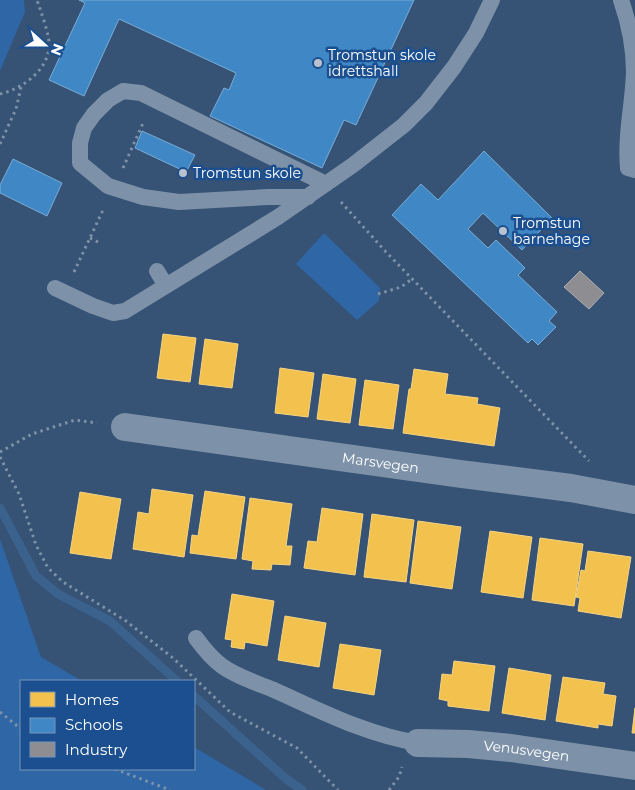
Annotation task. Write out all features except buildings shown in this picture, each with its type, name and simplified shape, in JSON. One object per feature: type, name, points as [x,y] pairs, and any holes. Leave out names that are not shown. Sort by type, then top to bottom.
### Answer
[{"type":"street","name":"Marsvegen","points":[[124,427],[571,488],[635,500]]},
{"type":"street","name":"Venusvegen","points":[[418,743],[468,744],[511,748],[635,766]]},
{"type":"lane","points":[[55,288],[113,313],[125,311],[278,217],[370,152],[404,125],[421,108],[454,67],[476,33],[492,0]]},
{"type":"lane","points":[[622,0],[632,40],[633,81],[627,151],[628,168],[635,170]]},
{"type":"lane","points":[[308,197],[268,197],[179,202],[143,197],[108,186],[80,163],[80,143],[84,128],[108,100],[123,91],[141,93],[326,184]]},
{"type":"lane","points":[[157,270],[166,286]]},
{"type":"lane","points":[[196,638],[212,659],[229,670],[371,732],[389,738],[418,743]]},
{"type":"path","points":[[0,94],[21,86],[44,65],[49,45],[37,0]]},
{"type":"path","points":[[0,144],[16,109],[21,86]]},
{"type":"path","points":[[114,188],[153,99]]},
{"type":"path","points":[[326,184],[360,226],[590,462]]},
{"type":"path","points":[[74,271],[103,210]]},
{"type":"path","points":[[90,238],[100,243]]},
{"type":"path","points":[[378,294],[401,287],[412,279]]},
{"type":"path","points":[[0,452],[32,434],[75,420],[124,427]]},
{"type":"path","points":[[0,457],[19,494],[36,545],[48,568],[63,582],[126,621],[173,658],[230,712],[297,748],[338,790]]},
{"type":"path","points":[[0,712],[20,728]]},
{"type":"path","points":[[118,770],[170,790]]},
{"type":"shaded area","points":[[0,0],[24,0],[25,12],[0,71]]},
{"type":"shaded area","points":[[324,233],[380,288],[379,301],[357,320],[296,264]]},
{"type":"shaded area","points":[[0,539],[41,657],[80,680],[20,680],[20,770],[195,770],[195,748],[266,790],[0,790]]},
{"type":"waterway","points":[[0,508],[36,576],[58,594],[110,621],[176,680]]},
{"type":"waterway","points":[[195,697],[285,778],[302,790]]},
{"type":"place","name":"Tromstun skole idrettshall","points":[[318,63]]},
{"type":"place","name":"Tromstun skole","points":[[183,173]]},
{"type":"place","name":"Tromstun barnehage","points":[[503,231]]}]
